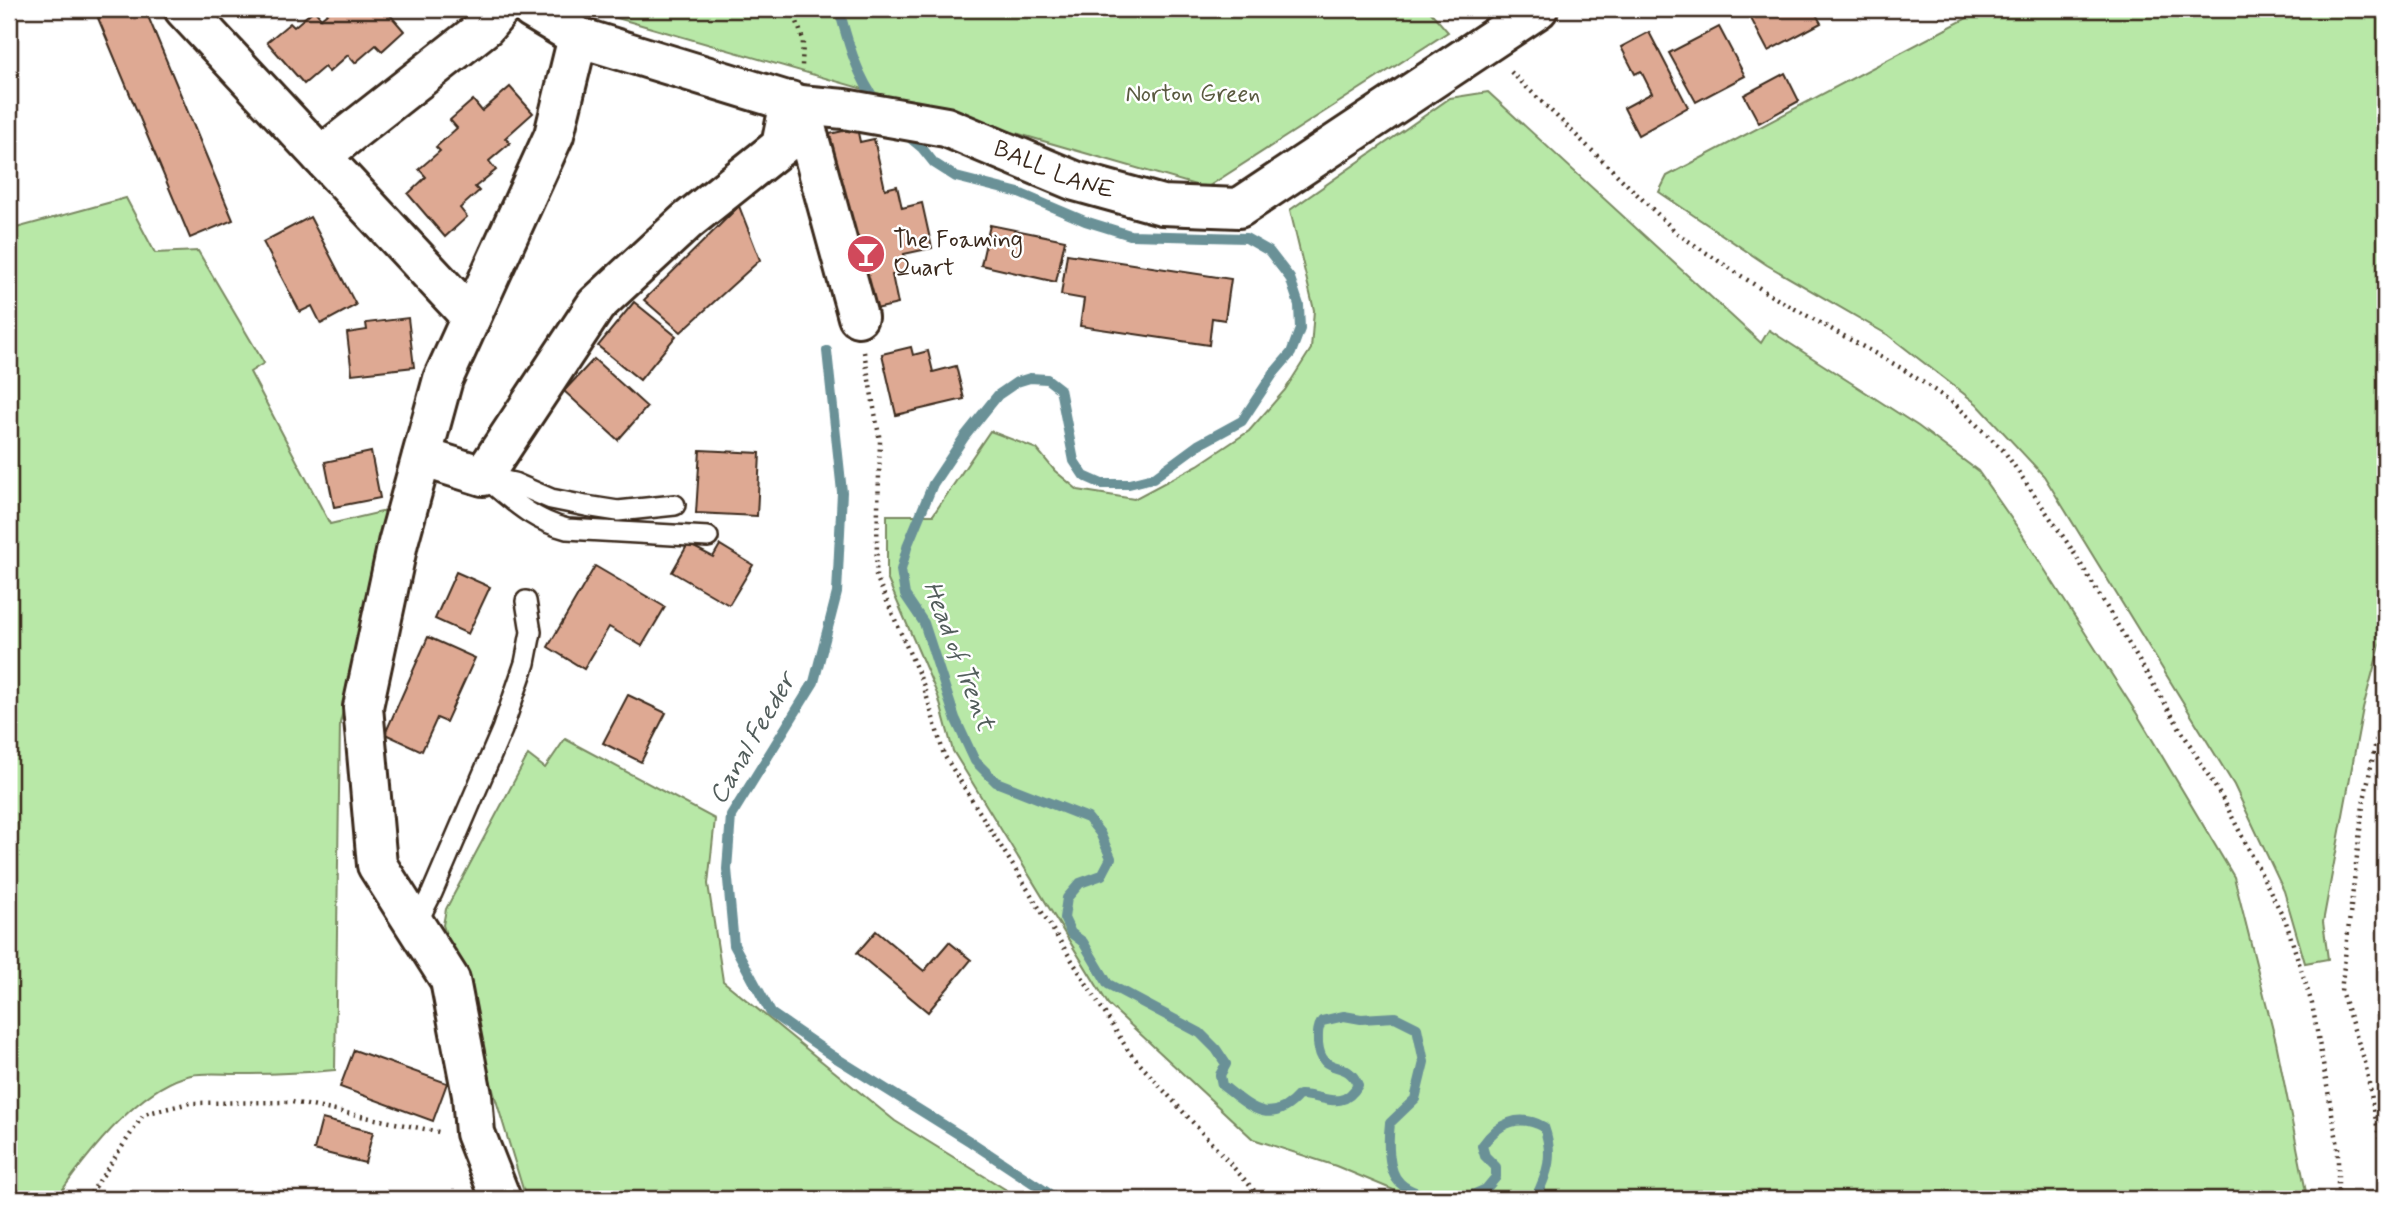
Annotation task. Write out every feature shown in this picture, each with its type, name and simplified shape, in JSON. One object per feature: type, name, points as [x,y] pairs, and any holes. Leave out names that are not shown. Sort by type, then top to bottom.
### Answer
[{"type":"street","points":[[184,9],[471,317]]},
{"type":"street","points":[[321,156],[485,27],[500,9]]},
{"type":"street","name":"BALL LANE","points":[[531,9],[578,37],[795,103],[946,127],[1075,181],[1162,205],[1239,208],[1538,9]]},
{"type":"street","points":[[501,1199],[475,1132],[472,1096],[450,980],[377,865],[363,707],[398,543],[443,379],[554,135],[578,37]]},
{"type":"street","points":[[795,103],[858,317]]},
{"type":"street","points":[[422,457],[483,476],[596,305],[687,221],[781,146],[795,103]]},
{"type":"lane","points":[[483,476],[514,483],[551,499],[618,511],[675,505]]},
{"type":"lane","points":[[483,476],[526,512],[547,524],[568,529],[708,537]]},
{"type":"lane","points":[[415,926],[432,893],[510,708],[525,663],[531,632],[526,601]]},
{"type":"path","points":[[793,9],[803,40],[795,103]]},
{"type":"path","points":[[1484,45],[1678,234],[1770,295],[1903,369],[1955,404],[2004,451],[2071,548],[2225,803],[2286,922],[2312,1004],[2338,1146],[2338,1199]]},
{"type":"path","points":[[858,317],[880,441],[876,576],[923,684],[944,755],[1129,1052],[1253,1189],[1259,1199]]},
{"type":"path","points":[[2385,698],[2362,804],[2342,990],[2365,1062],[2385,1168]]},
{"type":"path","points":[[87,1199],[144,1114],[190,1103],[292,1102],[478,1140]]},
{"type":"green space","name":"Norton Green","points":[[586,9],[1428,9],[1448,32],[1206,188]]},
{"type":"green space","points":[[1984,9],[2385,9],[2385,627],[2363,708],[2323,922],[2328,959],[2305,963],[2284,891],[2234,785],[2044,476],[1977,404],[1888,335],[1767,265],[1659,192],[1667,176]]},
{"type":"green space","points":[[1488,92],[1761,343],[1769,330],[1918,426],[1978,471],[2020,531],[2137,714],[2234,877],[2276,1042],[2306,1192],[2291,1199],[1415,1199],[1336,1166],[1253,1139],[1108,1004],[953,751],[938,696],[887,578],[887,515],[933,515],[990,431],[1037,449],[1055,471],[1078,490],[1134,499],[1198,465],[1249,431],[1285,390],[1311,349],[1314,310],[1290,210],[1450,98]]},
{"type":"green space","points":[[126,198],[155,253],[198,251],[264,363],[250,372],[330,524],[394,509],[340,723],[335,1070],[275,1074],[202,1074],[171,1082],[133,1108],[114,1126],[97,1144],[56,1199],[9,1199],[9,230]]},
{"type":"green space","points":[[565,739],[715,819],[708,884],[723,981],[895,1121],[1021,1199],[526,1199],[443,925],[446,909],[528,755],[545,768]]},
{"type":"building","points":[[120,9],[145,9],[233,220],[190,238],[98,18]]},
{"type":"building","points":[[332,9],[385,9],[404,31],[382,51],[376,45],[355,63],[348,55],[329,72],[324,67],[304,84],[267,42],[290,23],[294,27],[314,10],[321,18]]},
{"type":"building","points":[[1746,9],[1813,9],[1821,23],[1768,51]]},
{"type":"building","points":[[1719,27],[1745,76],[1696,102],[1669,53]]},
{"type":"building","points":[[1649,32],[1688,107],[1638,135],[1624,108],[1652,93],[1641,71],[1635,74],[1621,47]]},
{"type":"building","points":[[1785,73],[1799,101],[1759,123],[1744,95]]},
{"type":"building","points":[[510,87],[533,113],[505,138],[510,143],[489,161],[496,170],[475,187],[479,191],[460,208],[467,217],[445,237],[408,194],[426,177],[419,169],[440,151],[436,147],[457,128],[450,120],[473,100],[482,111]]},
{"type":"building","points":[[857,128],[860,142],[874,139],[885,189],[897,186],[902,208],[922,203],[932,248],[904,254],[909,271],[892,275],[898,304],[867,311],[825,135]]},
{"type":"building","points":[[739,206],[760,260],[681,332],[644,300]]},
{"type":"building","points":[[310,217],[356,305],[321,324],[312,306],[300,312],[263,242]]},
{"type":"building","points":[[990,225],[1065,240],[1056,282],[981,265]]},
{"type":"building","points":[[1067,254],[1231,279],[1225,320],[1212,318],[1209,345],[1080,326],[1084,299],[1061,295]]},
{"type":"building","points":[[634,302],[676,336],[640,380],[598,346]]},
{"type":"building","points":[[408,318],[414,367],[352,374],[347,333],[367,330],[366,323]]},
{"type":"building","points":[[911,347],[913,355],[928,351],[933,372],[956,366],[964,399],[896,415],[882,354]]},
{"type":"building","points":[[594,359],[647,407],[618,440],[564,391]]},
{"type":"building","points":[[700,450],[760,453],[757,516],[696,513]]},
{"type":"building","points":[[371,452],[380,498],[334,507],[325,462]]},
{"type":"building","points":[[688,544],[713,557],[720,545],[753,565],[729,605],[672,572]]},
{"type":"building","points":[[595,566],[665,607],[642,646],[609,627],[584,669],[548,647]]},
{"type":"building","points":[[456,572],[490,587],[468,634],[435,619]]},
{"type":"building","points":[[428,637],[475,658],[446,722],[437,718],[422,751],[385,734]]},
{"type":"building","points":[[628,695],[666,713],[641,762],[603,743]]},
{"type":"building","points":[[876,931],[924,971],[949,942],[971,960],[928,1012],[857,953]]},
{"type":"building","points":[[354,1050],[447,1083],[433,1121],[340,1087]]},
{"type":"building","points":[[322,1119],[373,1132],[365,1163],[314,1150]]},
{"type":"waterway","name":"Head of Trent","points":[[839,9],[859,71],[879,105]]},
{"type":"waterway","name":"Head of Trent","points":[[904,133],[922,148],[934,163],[956,177],[1019,193],[1085,221],[1130,235],[1246,238],[1269,251],[1290,278],[1299,305],[1300,329],[1291,353],[1273,374],[1242,421],[1198,445],[1153,478],[1129,484],[1102,484],[1084,476],[1074,461],[1060,389],[1047,379],[1030,378],[1017,382],[998,395],[965,436],[933,484],[908,544],[901,570],[905,595],[924,623],[955,718],[975,761],[996,782],[1088,818],[1100,833],[1111,858],[1102,875],[1080,883],[1067,898],[1064,918],[1071,933],[1083,942],[1108,984],[1200,1033],[1226,1064],[1220,1075],[1222,1085],[1251,1106],[1269,1112],[1288,1105],[1299,1095],[1331,1100],[1345,1098],[1358,1085],[1347,1071],[1324,1061],[1320,1054],[1318,1034],[1322,1021],[1344,1016],[1361,1019],[1395,1017],[1417,1028],[1424,1062],[1415,1099],[1390,1123],[1391,1163],[1396,1178],[1404,1186],[1420,1194],[1442,1199]]},
{"type":"waterway","name":"Canal Feeder","points":[[827,351],[842,492],[837,593],[814,682],[731,816],[727,869],[734,945],[771,1013],[833,1056],[1057,1199]]},
{"type":"waterway","name":"Head of Trent","points":[[1463,1199],[1486,1189],[1496,1177],[1496,1167],[1485,1156],[1482,1146],[1502,1126],[1518,1121],[1544,1127],[1549,1146],[1548,1164],[1535,1199]]},
{"type":"place","name":"The Foaming Quart","points":[[866,254]]}]
